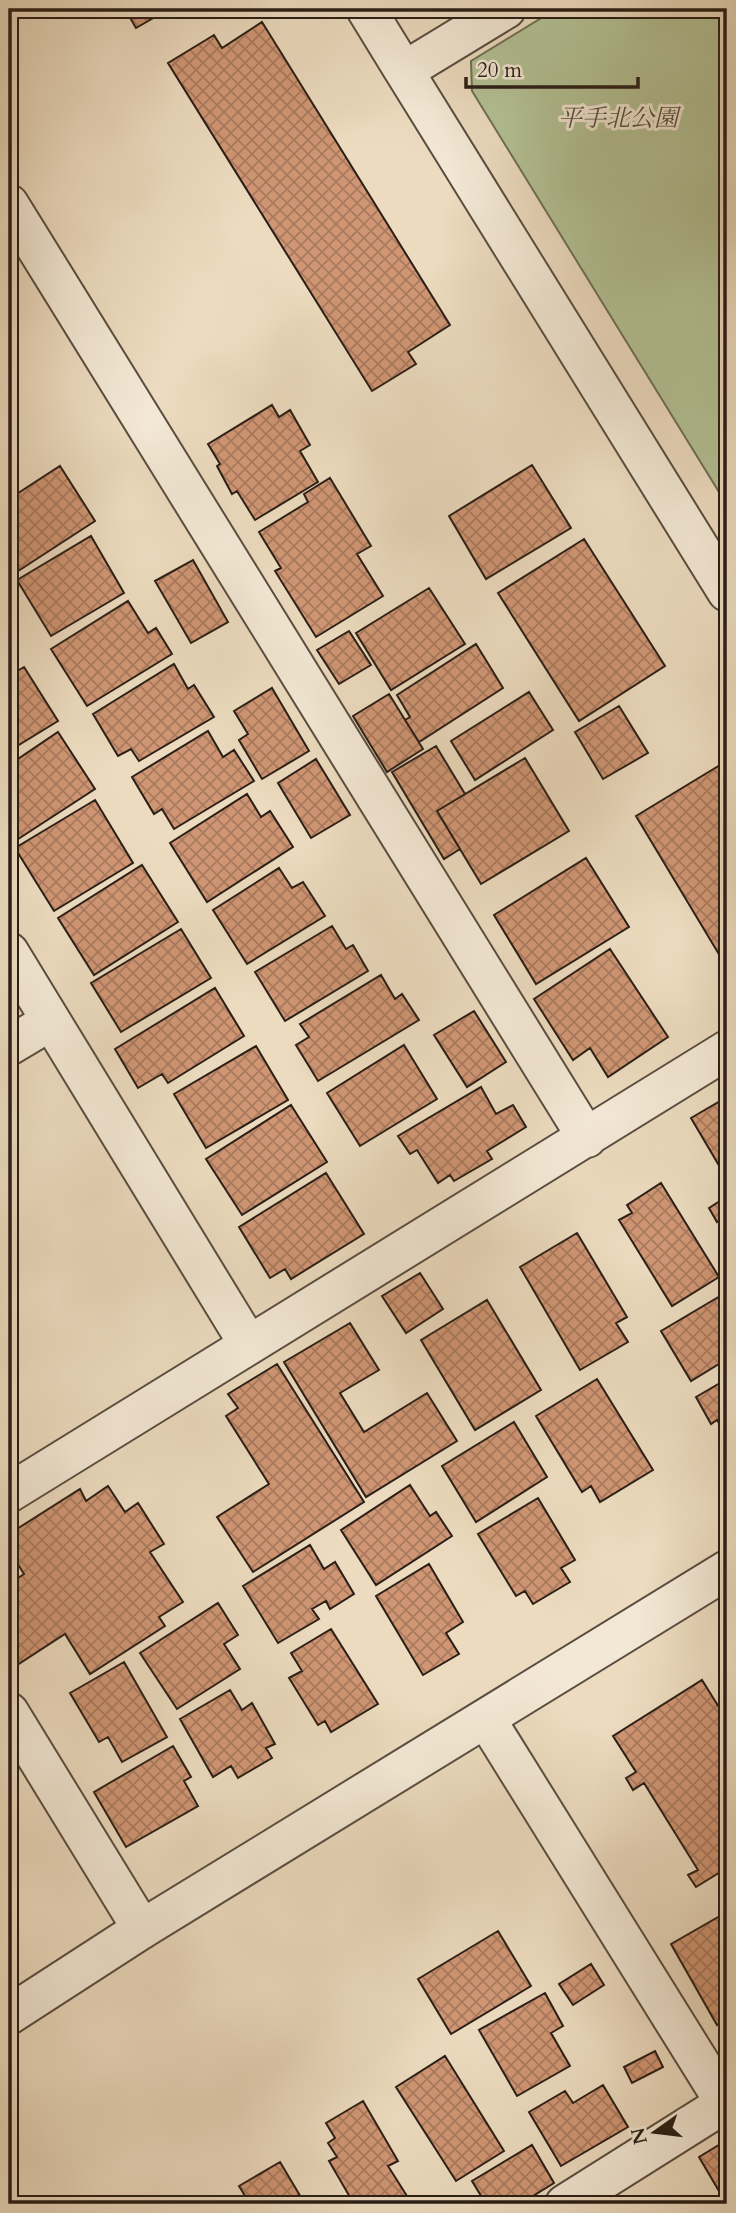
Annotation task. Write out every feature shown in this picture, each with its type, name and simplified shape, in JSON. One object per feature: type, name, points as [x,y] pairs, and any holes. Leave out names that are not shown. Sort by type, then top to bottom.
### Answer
[{"type":"street","points":[[366,9],[727,592]]},
{"type":"street","points":[[404,71],[506,9]]},
{"type":"street","points":[[9,204],[587,1138]]},
{"type":"street","points":[[9,952],[249,1345]]},
{"type":"street","points":[[9,1046],[51,1021]]},
{"type":"street","points":[[9,1493],[727,1050]]},
{"type":"street","points":[[9,2015],[142,1929],[727,1570]]},
{"type":"street","points":[[9,1712],[142,1929]]},
{"type":"street","points":[[485,1719],[726,2103],[565,2204]]},
{"type":"green space","name":"平手北公園","points":[[556,9],[727,9],[727,505],[472,91],[471,61]]},
{"type":"building","points":[[125,9],[169,9],[136,28]]},
{"type":"building","points":[[262,22],[450,325],[408,352],[416,364],[372,391],[168,63],[214,35],[222,48]]},
{"type":"building","points":[[272,405],[279,417],[290,410],[310,445],[300,451],[318,482],[255,520],[237,491],[232,494],[217,466],[220,464],[208,444]]},
{"type":"building","points":[[532,465],[571,528],[486,579],[449,516]]},
{"type":"building","points":[[60,466],[95,521],[9,577],[9,499]]},
{"type":"building","points":[[330,478],[371,546],[357,554],[383,596],[316,637],[275,571],[281,568],[259,532],[308,502],[304,494]]},
{"type":"building","points":[[91,536],[124,593],[51,636],[17,580]]},
{"type":"building","points":[[584,539],[665,666],[579,721],[498,593]]},
{"type":"building","points":[[193,560],[228,622],[191,643],[155,581]]},
{"type":"building","points":[[429,588],[465,644],[391,690],[356,633]]},
{"type":"building","points":[[128,601],[148,633],[156,628],[172,654],[87,706],[51,649]]},
{"type":"building","points":[[349,631],[371,665],[339,684],[317,650]]},
{"type":"building","points":[[476,644],[503,688],[419,742],[405,720],[410,717],[397,695]]},
{"type":"building","points":[[174,664],[188,689],[194,685],[214,717],[139,761],[131,749],[118,756],[93,714]]},
{"type":"building","points":[[24,667],[58,721],[9,751],[9,676]]},
{"type":"building","points":[[272,688],[309,751],[262,779],[239,740],[248,734],[234,711]]},
{"type":"building","points":[[529,692],[553,730],[475,780],[451,741]]},
{"type":"building","points":[[389,694],[423,749],[387,772],[353,716]]},
{"type":"building","points":[[619,706],[648,753],[603,779],[575,732]]},
{"type":"building","points":[[208,731],[223,757],[234,750],[254,781],[174,829],[162,809],[154,814],[132,777]]},
{"type":"building","points":[[58,732],[95,789],[9,845],[9,765]]},
{"type":"building","points":[[436,746],[465,794],[437,811],[460,849],[444,859],[392,772]]},
{"type":"building","points":[[525,758],[569,831],[481,884],[437,811]]},
{"type":"building","points":[[316,759],[350,815],[311,838],[278,783]]},
{"type":"building","points":[[720,765],[727,776],[726,966],[636,816]]},
{"type":"building","points":[[247,794],[261,817],[270,811],[293,847],[207,902],[170,843]]},
{"type":"building","points":[[95,800],[133,863],[54,911],[15,848]]},
{"type":"building","points":[[586,858],[629,927],[536,984],[494,915]]},
{"type":"building","points":[[142,865],[178,922],[94,975],[58,918]]},
{"type":"building","points":[[279,868],[292,888],[303,882],[325,916],[247,964],[213,910]]},
{"type":"building","points":[[332,926],[346,949],[353,945],[368,971],[285,1021],[255,972]]},
{"type":"building","points":[[181,929],[211,978],[121,1032],[91,983]]},
{"type":"building","points":[[610,949],[668,1037],[608,1077],[590,1048],[573,1060],[534,999]]},
{"type":"building","points":[[381,975],[395,999],[402,994],[419,1020],[318,1081],[296,1045],[309,1037],[300,1024]]},
{"type":"building","points":[[215,988],[244,1036],[168,1083],[162,1074],[138,1088],[115,1049]]},
{"type":"building","points":[[474,1011],[506,1062],[467,1087],[434,1035]]},
{"type":"building","points":[[404,1045],[437,1099],[360,1146],[327,1093]]},
{"type":"building","points":[[256,1046],[288,1100],[206,1148],[174,1094]]},
{"type":"building","points":[[481,1087],[496,1114],[513,1105],[526,1127],[487,1151],[492,1159],[454,1181],[450,1175],[438,1183],[417,1150],[410,1154],[398,1136]]},
{"type":"building","points":[[727,1097],[727,1179],[691,1118]]},
{"type":"building","points":[[291,1105],[327,1162],[242,1215],[206,1159]]},
{"type":"building","points":[[326,1173],[364,1234],[291,1279],[285,1269],[270,1278],[239,1227]]},
{"type":"building","points":[[661,1183],[719,1277],[672,1306],[619,1220],[632,1213],[627,1205]]},
{"type":"building","points":[[726,1197],[727,1229],[722,1219],[717,1222],[709,1208]]},
{"type":"building","points":[[577,1233],[627,1317],[616,1323],[628,1342],[580,1370],[520,1267]]},
{"type":"building","points":[[420,1273],[443,1309],[406,1333],[382,1296]]},
{"type":"building","points":[[727,1292],[727,1359],[691,1381],[661,1331]]},
{"type":"building","points":[[487,1300],[541,1390],[475,1430],[421,1340]]},
{"type":"building","points":[[350,1323],[379,1370],[340,1393],[364,1432],[427,1393],[457,1441],[366,1497],[284,1362]]},
{"type":"building","points":[[277,1364],[364,1502],[253,1572],[217,1517],[269,1484],[226,1416],[238,1408],[228,1394]]},
{"type":"building","points":[[597,1379],[653,1470],[600,1502],[591,1486],[582,1492],[536,1416]]},
{"type":"building","points":[[727,1379],[727,1436],[717,1420],[711,1424],[696,1397]]},
{"type":"building","points":[[514,1422],[547,1477],[476,1522],[442,1466]]},
{"type":"building","points":[[410,1485],[430,1516],[436,1512],[452,1536],[376,1585],[341,1530]]},
{"type":"building","points":[[108,1486],[125,1512],[138,1503],[164,1544],[150,1552],[183,1602],[159,1617],[165,1626],[90,1674],[65,1634],[14,1667],[9,1659],[9,1584],[24,1574],[9,1550],[9,1534],[80,1489],[86,1501]]},
{"type":"building","points":[[538,1498],[575,1560],[561,1568],[570,1582],[533,1604],[525,1591],[516,1596],[478,1534]]},
{"type":"building","points":[[310,1545],[324,1569],[335,1562],[354,1594],[330,1609],[326,1601],[312,1609],[319,1619],[278,1643],[243,1586]]},
{"type":"building","points":[[429,1564],[463,1622],[446,1633],[459,1654],[423,1675],[376,1596]]},
{"type":"building","points":[[218,1603],[238,1635],[224,1644],[240,1669],[177,1709],[140,1653]]},
{"type":"building","points":[[331,1629],[378,1704],[331,1732],[325,1721],[318,1725],[289,1678],[302,1671],[291,1653]]},
{"type":"building","points":[[124,1662],[167,1737],[122,1762],[108,1737],[99,1742],[70,1693]]},
{"type":"building","points":[[702,1680],[727,1720],[727,1868],[696,1887],[688,1875],[698,1870],[644,1783],[633,1790],[626,1778],[636,1772],[613,1736]]},
{"type":"building","points":[[230,1690],[242,1710],[252,1703],[275,1744],[266,1748],[272,1758],[238,1778],[231,1766],[213,1777],[180,1719]]},
{"type":"building","points":[[173,1746],[191,1777],[184,1781],[198,1806],[126,1847],[94,1792]]},
{"type":"building","points":[[727,1912],[727,2019],[717,2025],[671,1944]]},
{"type":"building","points":[[498,1931],[531,1986],[451,2034],[418,1979]]},
{"type":"building","points":[[591,1964],[604,1985],[573,2005],[559,1984]]},
{"type":"building","points":[[545,1993],[563,2026],[551,2033],[570,2066],[517,2096],[479,2030]]},
{"type":"building","points":[[655,2051],[663,2067],[632,2083],[624,2067]]},
{"type":"building","points":[[445,2056],[504,2151],[456,2181],[396,2087]]},
{"type":"building","points":[[603,2085],[628,2127],[561,2166],[529,2112],[565,2091],[573,2103]]},
{"type":"building","points":[[363,2101],[398,2161],[388,2166],[412,2204],[354,2204],[329,2161],[337,2157],[328,2143],[335,2138],[326,2123]]},
{"type":"building","points":[[727,2140],[727,2186],[719,2191],[699,2157]]},
{"type":"building","points":[[532,2145],[554,2183],[520,2204],[486,2204],[472,2181]]},
{"type":"building","points":[[280,2162],[305,2204],[250,2204],[239,2186]]}]
